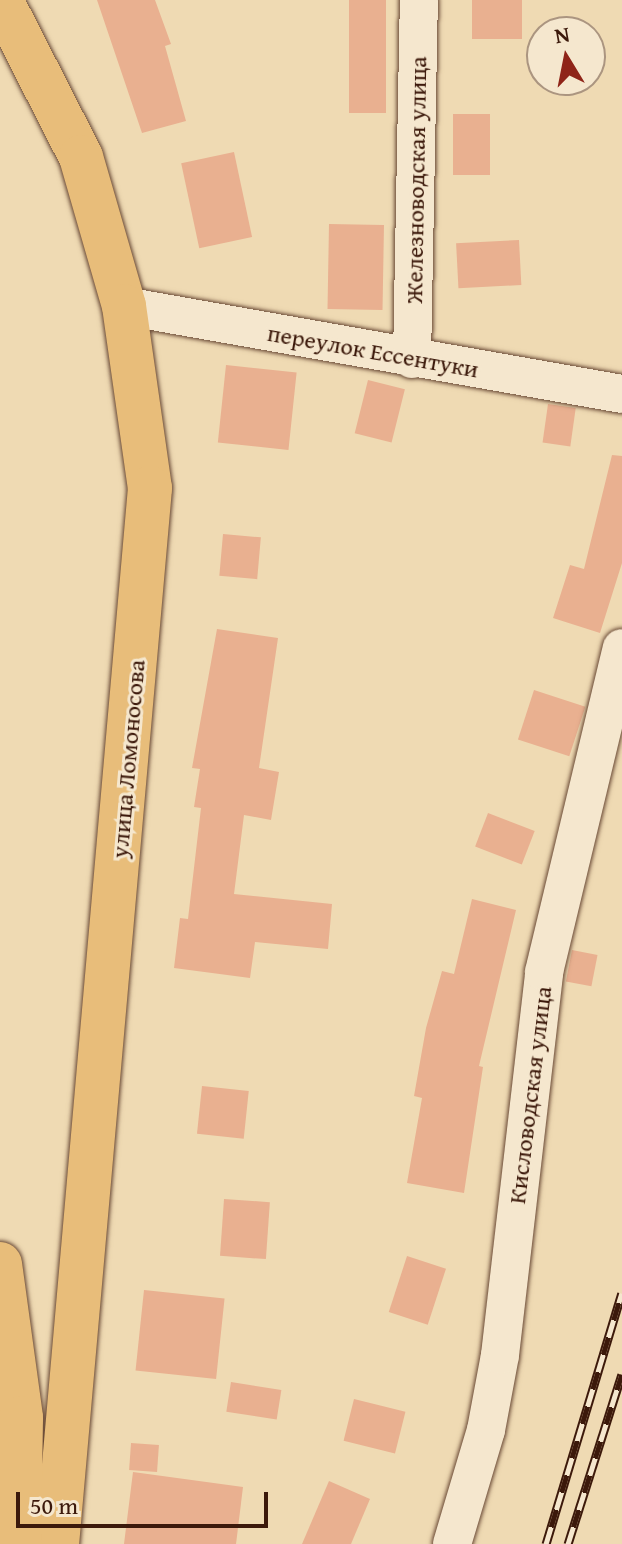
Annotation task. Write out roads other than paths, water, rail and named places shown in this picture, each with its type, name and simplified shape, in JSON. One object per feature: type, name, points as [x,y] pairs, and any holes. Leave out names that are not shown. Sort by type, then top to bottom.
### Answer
[{"type":"main road","name":"улица Ломоносова","points":[[1,0],[81,157],[124,306],[150,488],[57,1544]]},
{"type":"main road","points":[[0,1264],[21,1418],[19,1544]]},
{"type":"street","name":"Железноводская улица","points":[[412,359],[419,0]]},
{"type":"street","name":"переулок Ессентуки","points":[[124,306],[622,394]]},
{"type":"street","name":"Кисловодская улица","points":[[452,1544],[486,1430],[500,1355],[544,972],[622,648]]},
{"type":"railway","points":[[546,1544],[622,1293]]},
{"type":"railway","points":[[568,1544],[622,1374]]}]
